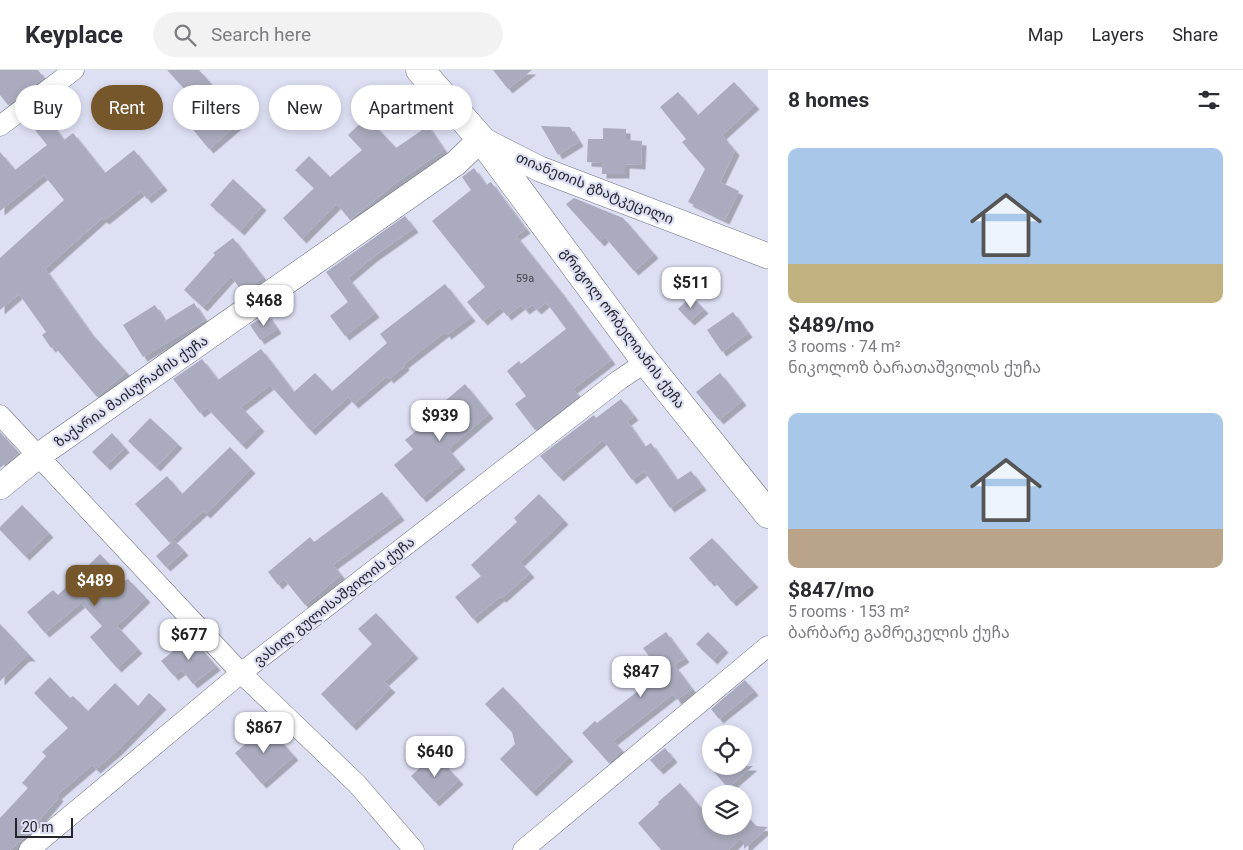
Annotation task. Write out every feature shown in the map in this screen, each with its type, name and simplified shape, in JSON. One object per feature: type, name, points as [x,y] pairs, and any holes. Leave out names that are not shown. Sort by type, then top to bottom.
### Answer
[{"type":"main road","name":"თიანეთის გზატკეცილი","points":[[420,70],[481,139]]},
{"type":"main road","name":"გრიგოლ ორბელიანის ქუჩა","points":[[481,139],[646,362],[768,514]]},
{"type":"street","points":[[0,126],[74,70]]},
{"type":"street","name":"თიანეთის გზატკეცილი","points":[[481,139],[540,169],[768,256]]},
{"type":"street","name":"ზაქარია მაისურაძის ქუჩა","points":[[0,487],[38,456],[456,163],[481,139]]},
{"type":"street","name":"ვასილ გულისაშვილის ქუჩა","points":[[29,850],[241,673],[611,386],[646,362]]},
{"type":"street","points":[[0,415],[241,673],[357,784],[414,850]]},
{"type":"street","points":[[523,850],[768,646]]},
{"type":"building","points":[[0,70],[38,70],[44,78],[35,85],[15,85],[15,100],[8,105],[0,95]]},
{"type":"building","points":[[167,70],[199,70],[212,85],[181,85]]},
{"type":"building","points":[[493,70],[532,70],[508,89]]},
{"type":"building","points":[[734,82],[755,105],[722,135],[735,151],[720,182],[739,191],[725,220],[688,202],[705,169],[682,142],[686,139],[660,107],[678,92],[698,115]]},
{"type":"building","points":[[541,126],[570,127],[579,142],[558,155]]},
{"type":"building","points":[[603,128],[626,129],[626,140],[642,141],[641,165],[625,164],[625,174],[602,174],[602,163],[587,162],[588,139],[603,139]]},
{"type":"building","points":[[35,130],[56,130],[64,140],[73,133],[105,173],[134,150],[163,186],[147,199],[141,191],[105,220],[102,218],[45,269],[90,332],[126,372],[97,397],[54,346],[51,348],[42,335],[46,332],[19,294],[0,310],[0,258],[64,200],[44,175],[0,211],[0,152],[15,170],[47,145]]},
{"type":"building","points":[[193,130],[231,130],[209,149]]},
{"type":"building","points":[[353,130],[379,130],[396,148],[422,130],[431,130],[444,150],[397,182],[350,220],[337,204],[302,239],[283,218],[314,188],[295,170],[309,156],[330,177],[362,150],[348,135]]},
{"type":"building","points":[[474,168],[486,185],[491,182],[526,229],[516,236],[611,360],[573,389],[579,396],[535,430],[515,404],[526,396],[507,371],[519,361],[521,364],[566,329],[546,302],[537,310],[532,305],[525,310],[521,305],[507,316],[500,307],[483,321],[467,302],[485,287],[432,221],[471,190],[462,177]]},
{"type":"building","points":[[233,179],[262,206],[240,231],[210,205]]},
{"type":"building","points":[[574,198],[623,218],[654,254],[634,271],[605,237],[600,242],[566,204]]},
{"type":"building","points":[[405,216],[414,228],[373,257],[348,278],[375,313],[345,336],[330,316],[348,302],[326,272]]},
{"type":"building","points":[[233,238],[263,277],[243,293],[231,276],[203,307],[184,290],[215,255],[213,253]]},
{"type":"building","points":[[445,284],[471,317],[447,335],[445,332],[404,364],[405,366],[389,379],[387,376],[354,404],[348,397],[311,431],[270,385],[241,407],[260,427],[242,445],[207,408],[200,413],[173,379],[202,359],[218,380],[261,349],[294,392],[315,373],[332,391],[387,343],[380,334]]},
{"type":"building","points":[[691,296],[704,309],[690,321],[678,309]]},
{"type":"building","points":[[194,303],[205,320],[143,357],[123,325],[155,305],[165,321]]},
{"type":"building","points":[[733,312],[748,333],[722,352],[707,330]]},
{"type":"building","points":[[267,314],[277,329],[260,340],[250,325]]},
{"type":"building","points":[[720,373],[742,401],[719,420],[696,392]]},
{"type":"building","points":[[465,384],[489,414],[448,449],[461,465],[422,498],[394,465],[413,449],[405,440],[441,410],[438,407]]},
{"type":"building","points":[[621,399],[634,416],[627,421],[645,447],[651,443],[677,480],[691,471],[702,486],[670,508],[644,471],[632,480],[603,440],[559,477],[540,456],[594,415],[596,418]]},
{"type":"building","points":[[150,418],[178,444],[156,467],[128,441]]},
{"type":"building","points":[[0,432],[19,453],[0,468]]},
{"type":"building","points":[[112,433],[125,448],[106,466],[92,452]]},
{"type":"building","points":[[230,447],[251,469],[206,514],[203,511],[169,542],[135,504],[167,476],[182,494]]},
{"type":"building","points":[[382,492],[400,516],[333,565],[341,575],[305,605],[284,579],[278,585],[268,572],[310,537],[314,542]]},
{"type":"building","points":[[539,494],[564,520],[520,562],[530,573],[502,598],[500,597],[473,619],[455,597],[481,576],[471,565],[517,522],[514,518]]},
{"type":"building","points":[[22,505],[49,533],[25,556],[0,530],[0,527]]},
{"type":"building","points":[[712,538],[754,583],[732,602],[713,580],[710,582],[689,558]]},
{"type":"building","points":[[174,540],[184,551],[166,567],[156,556]]},
{"type":"building","points":[[100,554],[125,581],[128,579],[146,598],[117,626],[138,649],[117,668],[90,637],[102,626],[81,603],[45,633],[27,612],[53,590],[58,595]]},
{"type":"building","points":[[376,613],[414,654],[384,682],[391,688],[352,726],[321,694],[372,644],[358,629]]},
{"type":"building","points":[[0,624],[31,657],[25,657],[0,681]]},
{"type":"building","points":[[666,632],[685,658],[674,665],[692,689],[677,700],[673,694],[613,741],[622,750],[609,763],[582,733],[595,721],[597,723],[661,673],[643,648]]},
{"type":"building","points":[[708,632],[724,648],[713,660],[696,644]]},
{"type":"building","points":[[191,637],[216,666],[193,684],[182,670],[174,676],[161,661]]},
{"type":"building","points":[[50,677],[70,698],[73,696],[88,711],[115,683],[138,706],[149,693],[162,705],[119,749],[96,769],[92,765],[57,795],[59,797],[27,835],[10,850],[0,850],[0,818],[28,788],[22,783],[46,756],[42,752],[68,728],[34,693]]},
{"type":"building","points":[[745,680],[754,691],[719,719],[711,709]]},
{"type":"building","points":[[503,687],[569,757],[532,792],[500,759],[515,744],[512,732],[485,704]]},
{"type":"building","points":[[267,725],[294,756],[262,784],[235,753]]},
{"type":"building","points":[[665,748],[673,758],[659,770],[650,760]]},
{"type":"building","points":[[435,754],[459,780],[435,802],[411,776]]},
{"type":"building","points":[[717,775],[743,775],[731,785],[725,785]]},
{"type":"building","points":[[680,783],[702,809],[702,835],[752,835],[752,822],[756,826],[768,827],[744,849],[744,842],[741,838],[729,850],[661,850],[638,823],[659,804],[658,802]]}]
